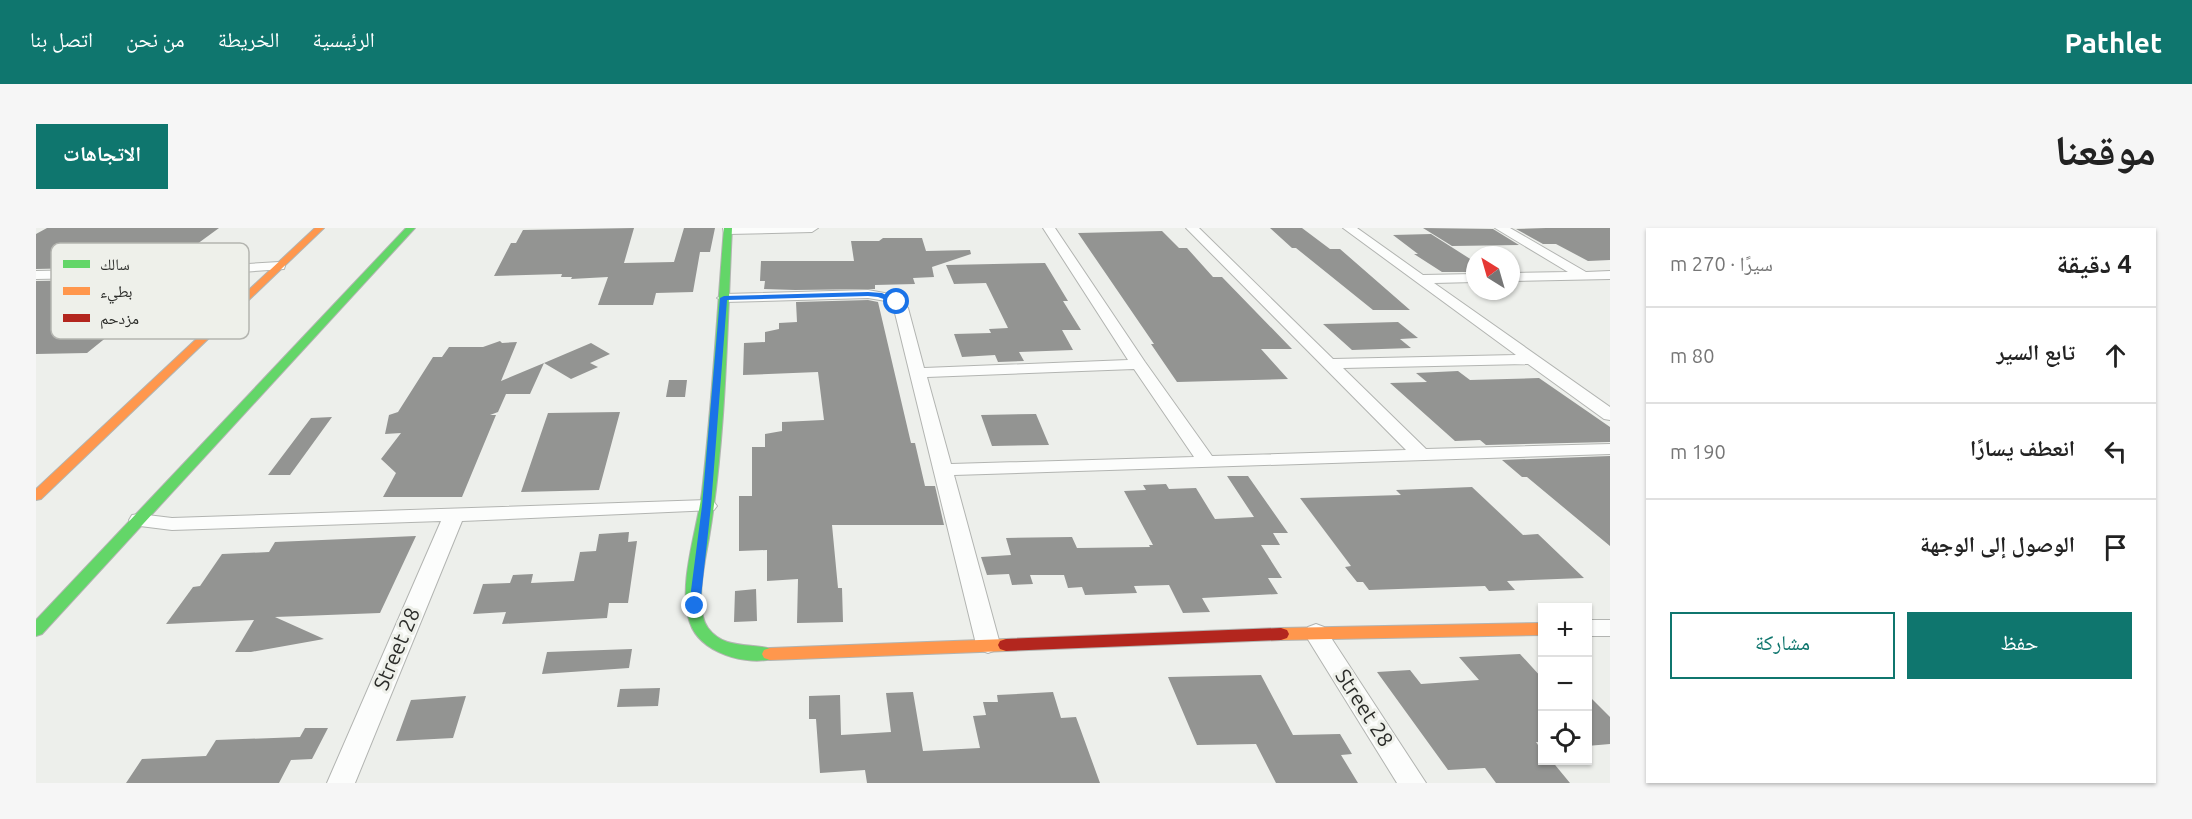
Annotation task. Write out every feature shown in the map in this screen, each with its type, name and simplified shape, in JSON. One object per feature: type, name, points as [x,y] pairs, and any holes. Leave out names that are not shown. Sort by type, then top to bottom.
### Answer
[{"type":"street","points":[[249,294],[320,228]]},
{"type":"street","points":[[36,630],[411,228]]},
{"type":"street","points":[[812,228],[728,229],[706,506],[695,606],[699,626],[713,642],[737,652],[765,654],[1316,633],[1538,629]]},
{"type":"street","points":[[1049,228],[1207,462]]},
{"type":"street","points":[[1192,228],[1421,455]]},
{"type":"street","points":[[1349,228],[1610,415]]},
{"type":"street","points":[[1501,228],[1584,276]]},
{"type":"street","points":[[249,268],[279,266]]},
{"type":"street","points":[[36,275],[51,275]]},
{"type":"street","points":[[1520,277],[1610,275]]},
{"type":"street","points":[[1421,279],[1466,278]]},
{"type":"street","points":[[724,298],[868,294],[890,298],[901,308],[988,644]]},
{"type":"street","points":[[36,496],[202,339]]},
{"type":"street","points":[[1329,364],[1532,359]]},
{"type":"street","points":[[918,373],[1138,363]]},
{"type":"street","points":[[943,470],[1610,449]]},
{"type":"street","points":[[133,526],[706,506]]},
{"type":"street","name":"Street 28","points":[[340,783],[454,515]]},
{"type":"street","points":[[1592,628],[1610,628]]},
{"type":"street","name":"Street 28","points":[[1316,633],[1412,783]]},
{"type":"building","points":[[47,228],[219,228],[198,243],[51,243],[51,269],[36,269],[36,234]]},
{"type":"building","points":[[634,228],[624,263],[674,262],[684,228],[715,228],[710,252],[700,252],[693,292],[656,293],[653,305],[598,305],[608,277],[571,279],[572,277],[561,277],[562,274],[494,276],[511,243],[516,243],[523,230]]},
{"type":"building","points":[[1270,228],[1302,228],[1330,249],[1340,249],[1410,310],[1373,310],[1296,248],[1292,248]]},
{"type":"building","points":[[1423,228],[1493,229],[1519,245],[1452,246]]},
{"type":"building","points":[[1610,228],[1610,260],[1588,261],[1556,244],[1543,244],[1516,229]]},
{"type":"building","points":[[1162,231],[1179,248],[1187,248],[1213,277],[1222,277],[1292,349],[1261,349],[1288,379],[1177,382],[1151,344],[1154,344],[1078,233]]},
{"type":"building","points":[[1431,234],[1466,256],[1466,272],[1442,272],[1414,254],[1418,254],[1393,235]]},
{"type":"building","points":[[883,238],[922,238],[926,251],[970,250],[971,254],[932,267],[934,277],[913,278],[915,284],[875,285],[875,289],[795,290],[764,289],[765,281],[760,281],[761,261],[854,261],[851,241],[879,241]]},
{"type":"building","points":[[1045,263],[1068,301],[1063,301],[1081,330],[1062,330],[1073,350],[1019,352],[1024,361],[998,362],[995,355],[962,357],[954,334],[991,333],[989,329],[1008,328],[986,283],[954,284],[946,265]]},
{"type":"building","points":[[36,281],[51,281],[51,339],[104,339],[87,353],[36,354]]},
{"type":"building","points":[[868,300],[878,302],[911,443],[915,443],[925,486],[935,486],[944,525],[832,525],[838,588],[842,588],[843,622],[797,623],[798,579],[767,581],[767,550],[739,551],[739,496],[752,496],[752,447],[765,447],[765,434],[782,431],[782,422],[824,420],[818,372],[743,375],[744,343],[765,342],[765,332],[779,329],[779,323],[797,322],[796,302]]},
{"type":"building","points":[[1398,322],[1418,338],[1400,339],[1411,348],[1352,350],[1323,324]]},
{"type":"building","points":[[500,341],[502,343],[517,342],[501,381],[544,363],[530,394],[506,394],[498,412],[490,415],[496,415],[462,497],[383,497],[396,473],[381,459],[401,433],[385,434],[389,415],[398,412],[433,357],[442,357],[449,347],[483,347]]},
{"type":"building","points":[[591,343],[610,354],[590,363],[598,367],[571,379],[544,363]]},
{"type":"building","points":[[1458,371],[1470,380],[1539,378],[1610,427],[1610,442],[1486,445],[1480,440],[1455,441],[1390,383],[1427,382],[1416,373]]},
{"type":"building","points":[[669,380],[687,380],[685,397],[666,397]]},
{"type":"building","points":[[620,412],[599,490],[521,492],[548,413]]},
{"type":"building","points":[[1036,414],[1049,445],[992,446],[981,415]]},
{"type":"building","points":[[332,417],[290,475],[268,475],[311,418]]},
{"type":"building","points":[[1610,456],[1610,546],[1527,477],[1522,477],[1502,460]]},
{"type":"building","points":[[1227,476],[1248,476],[1288,533],[1273,533],[1280,545],[1261,545],[1282,578],[1268,578],[1278,594],[1202,598],[1210,612],[1183,613],[1169,585],[1134,586],[1137,593],[1085,595],[1082,587],[1068,588],[1064,575],[1030,575],[1033,584],[1012,585],[1009,574],[987,575],[981,557],[1011,555],[1006,538],[1072,537],[1077,548],[1150,547],[1149,545],[1153,545],[1124,491],[1146,490],[1143,485],[1166,484],[1169,489],[1196,488],[1215,519],[1254,517]]},
{"type":"building","points":[[1472,487],[1523,535],[1538,534],[1584,578],[1507,581],[1515,590],[1489,591],[1485,586],[1369,590],[1363,582],[1357,582],[1345,567],[1351,566],[1300,498],[1401,495],[1396,490]]},
{"type":"building","points":[[629,532],[628,542],[637,541],[628,603],[609,603],[607,618],[502,624],[506,612],[473,614],[483,584],[510,583],[513,575],[533,574],[531,583],[574,581],[580,552],[596,551],[599,534]]},
{"type":"building","points":[[416,536],[380,613],[275,617],[324,639],[251,652],[235,652],[254,620],[166,624],[193,587],[200,586],[222,554],[269,552],[275,542]]},
{"type":"building","points":[[756,589],[757,621],[734,622],[735,591]]},
{"type":"building","points":[[632,649],[629,668],[542,674],[547,652]]},
{"type":"building","points":[[1520,654],[1538,674],[1538,742],[1536,742],[1538,765],[1555,765],[1570,783],[1496,783],[1485,768],[1448,770],[1377,672],[1410,670],[1421,684],[1479,680],[1459,657]]},
{"type":"building","points":[[1261,675],[1293,735],[1340,734],[1352,754],[1341,755],[1358,783],[1276,783],[1256,744],[1197,745],[1168,677]]},
{"type":"building","points":[[660,688],[658,706],[617,707],[620,689]]},
{"type":"building","points":[[913,692],[923,751],[980,748],[973,716],[986,715],[983,702],[998,702],[997,695],[1053,692],[1061,718],[1076,717],[1100,783],[867,783],[865,770],[820,773],[816,719],[809,719],[809,696],[840,695],[841,735],[891,732],[886,693]]},
{"type":"building","points":[[466,696],[453,738],[396,741],[411,700]]},
{"type":"building","points":[[1592,699],[1610,717],[1610,744],[1592,746]]},
{"type":"building","points":[[305,728],[328,728],[312,759],[291,760],[279,783],[126,783],[142,759],[206,756],[216,740],[300,737]]},
{"type":"traffic: fast","points":[[36,630],[411,228]]},
{"type":"traffic: fast","points":[[728,228],[714,437],[707,506],[695,582],[695,611],[703,633],[718,645],[739,652],[770,654]]},
{"type":"traffic: slow","points":[[249,295],[320,228]]},
{"type":"traffic: slow","points":[[36,496],[202,339]]},
{"type":"traffic: slow","points":[[1281,634],[1538,629]]},
{"type":"traffic: slow","points":[[770,654],[1006,645]]},
{"type":"traffic: jam","points":[[1006,645],[1281,634]]},
{"type":"route","points":[[695,606],[724,298],[868,294],[880,295],[897,302]]}]
